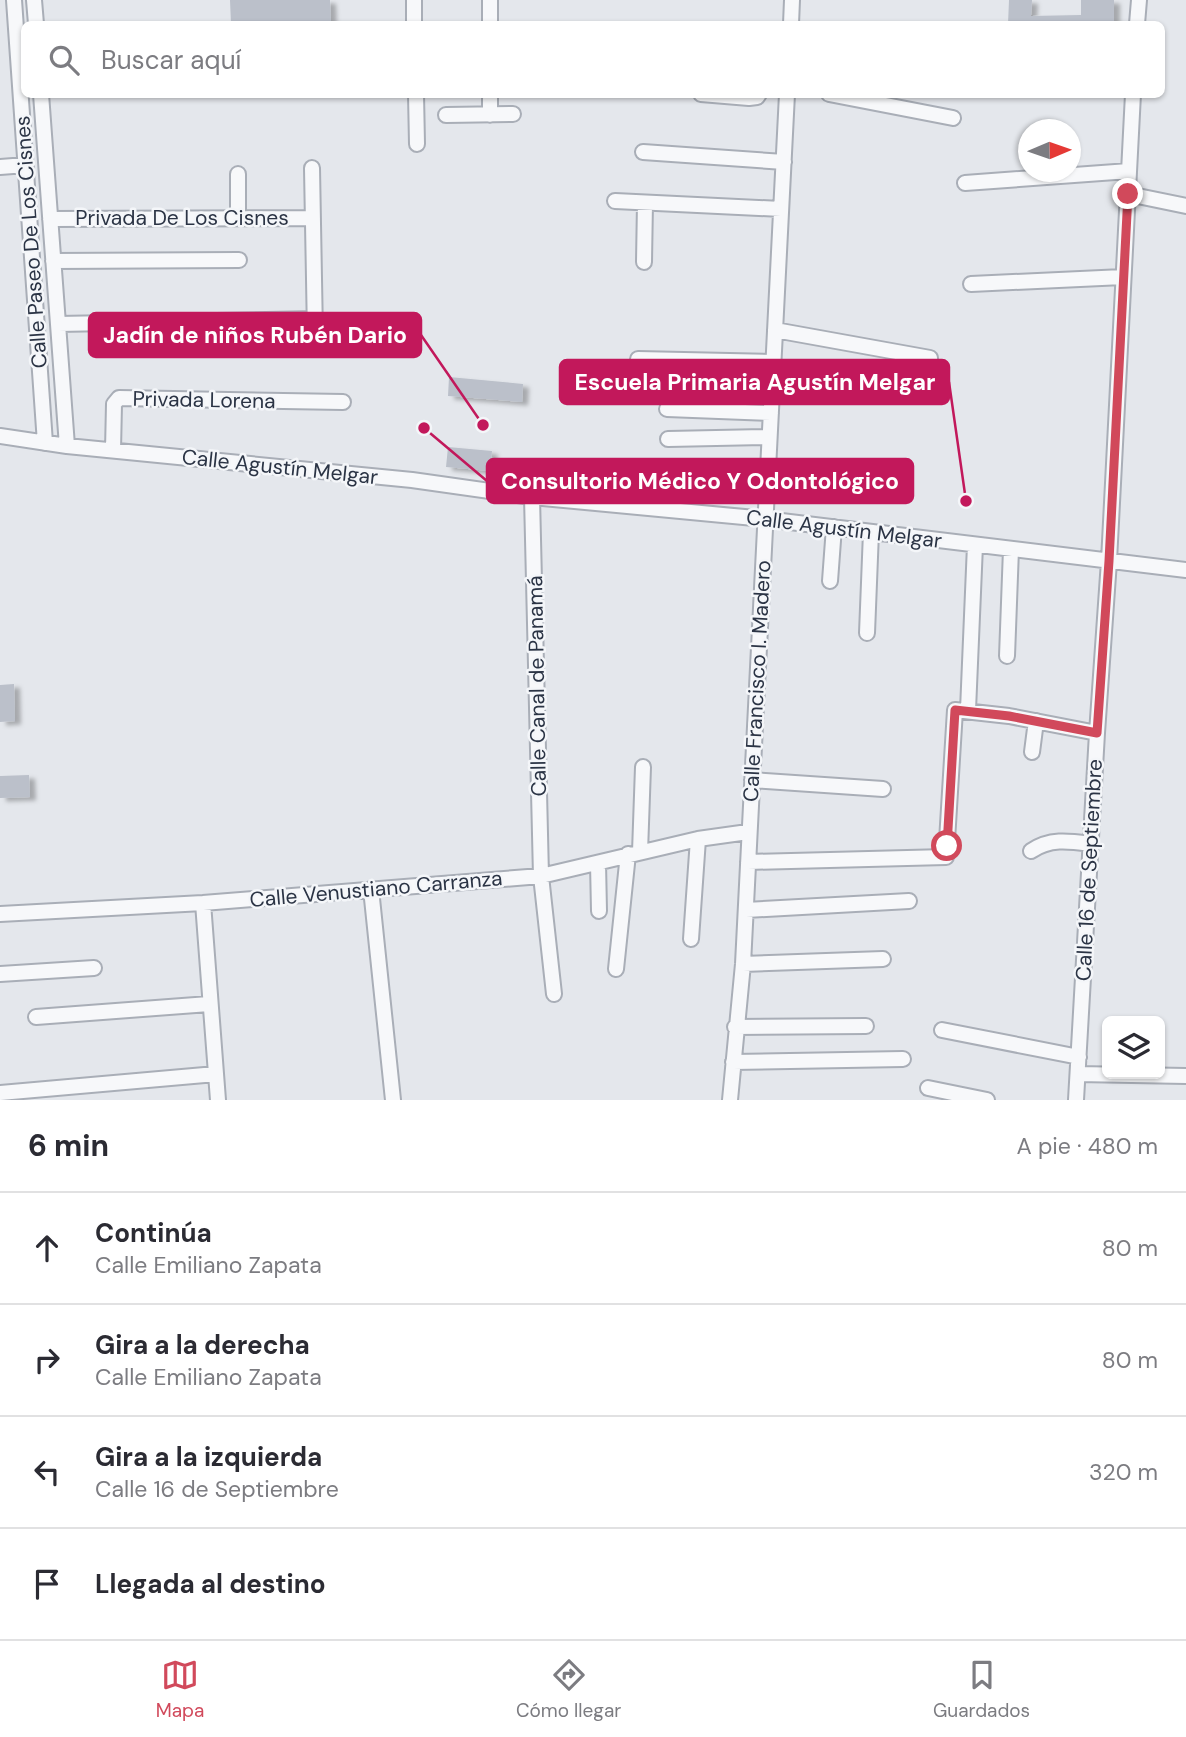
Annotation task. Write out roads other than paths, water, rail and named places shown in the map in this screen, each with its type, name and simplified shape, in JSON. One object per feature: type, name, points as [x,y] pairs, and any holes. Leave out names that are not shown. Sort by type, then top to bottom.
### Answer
[{"type":"street","name":"Calle Paseo De Los Cisnes","points":[[15,0],[21,89]]},
{"type":"street","points":[[34,0],[36,21]]},
{"type":"street","points":[[414,0],[415,21]]},
{"type":"street","points":[[489,0],[490,21]]},
{"type":"street","points":[[791,21],[792,0]]},
{"type":"street","points":[[1137,21],[1139,0]]},
{"type":"street","name":"Calle Paseo De Los Cisnes","points":[[22,98],[45,443]]},
{"type":"street","name":"Calle Paseo De Los Cisnes","points":[[41,98],[67,446]]},
{"type":"street","points":[[416,98],[417,144]]},
{"type":"street","points":[[490,98],[490,115]]},
{"type":"street","name":"Calle Francisco I. Madero","points":[[730,1100],[743,964],[787,98]]},
{"type":"street","points":[[850,98],[953,118]]},
{"type":"street","name":"Calle 16 de Septiembre","points":[[1076,1100],[1109,561],[1133,98]]},
{"type":"street","points":[[446,115],[513,114]]},
{"type":"street","points":[[643,152],[784,162]]},
{"type":"street","points":[[0,166],[26,164]]},
{"type":"street","points":[[58,324],[315,326],[312,169]]},
{"type":"street","points":[[965,183],[1129,171]]},
{"type":"street","points":[[238,174],[238,218]]},
{"type":"street","points":[[1128,194],[1186,206]]},
{"type":"street","points":[[615,201],[781,209]]},
{"type":"street","points":[[644,262],[645,203]]},
{"type":"street","name":"Privada De Los Cisnes","points":[[50,219],[313,218]]},
{"type":"street","points":[[53,261],[239,260]]},
{"type":"street","points":[[971,284],[1123,277]]},
{"type":"street","points":[[775,330],[930,358]]},
{"type":"street","points":[[638,359],[773,362]]},
{"type":"street","name":"Privada Lorena","points":[[113,450],[114,404],[119,398],[343,402]]},
{"type":"street","points":[[667,409],[771,413]]},
{"type":"street","name":"Calle Agustín Melgar","points":[[0,436],[67,446],[412,480],[532,497],[765,519],[1186,570]]},
{"type":"street","points":[[668,439],[769,437]]},
{"type":"street","name":"Calle Canal de Panamá","points":[[532,497],[541,876],[554,994]]},
{"type":"street","points":[[830,581],[834,527]]},
{"type":"street","points":[[867,634],[871,532]]},
{"type":"street","points":[[968,710],[975,545]]},
{"type":"street","points":[[1007,656],[1011,549]]},
{"type":"street","points":[[747,862],[946,856],[954,712],[968,710],[1097,733]]},
{"type":"street","points":[[1032,752],[1036,721]]},
{"type":"street","points":[[616,969],[634,853],[643,767]]},
{"type":"street","points":[[752,780],[883,789]]},
{"type":"street","name":"Calle Venustiano Carranza","points":[[0,914],[203,902],[541,876],[698,839],[748,832]]},
{"type":"street","points":[[691,939],[698,839]]},
{"type":"street","points":[[1031,851],[1054,841],[1091,844]]},
{"type":"street","points":[[598,863],[599,911]]},
{"type":"street","points":[[371,889],[393,1100],[381,1100]]},
{"type":"street","points":[[746,910],[909,901]]},
{"type":"street","points":[[203,902],[218,1100]]},
{"type":"street","points":[[743,964],[883,960]]},
{"type":"street","points":[[0,974],[94,968]]},
{"type":"street","points":[[36,1017],[209,1004]]},
{"type":"street","points":[[735,1027],[866,1026]]},
{"type":"street","points":[[942,1030],[1079,1057]]},
{"type":"street","points":[[733,1062],[903,1059]]},
{"type":"street","points":[[0,1093],[216,1074]]},
{"type":"street","points":[[1078,1074],[1186,1076]]},
{"type":"street","points":[[928,1088],[987,1100]]},
{"type":"place","name":"Jadín de niños Rubén Dario","points":[[483,425]]},
{"type":"place","name":"Consultorio Médico Y Odontológico","points":[[424,428]]},
{"type":"place","name":"Escuela Primaria Agustín Melgar","points":[[966,501]]}]
